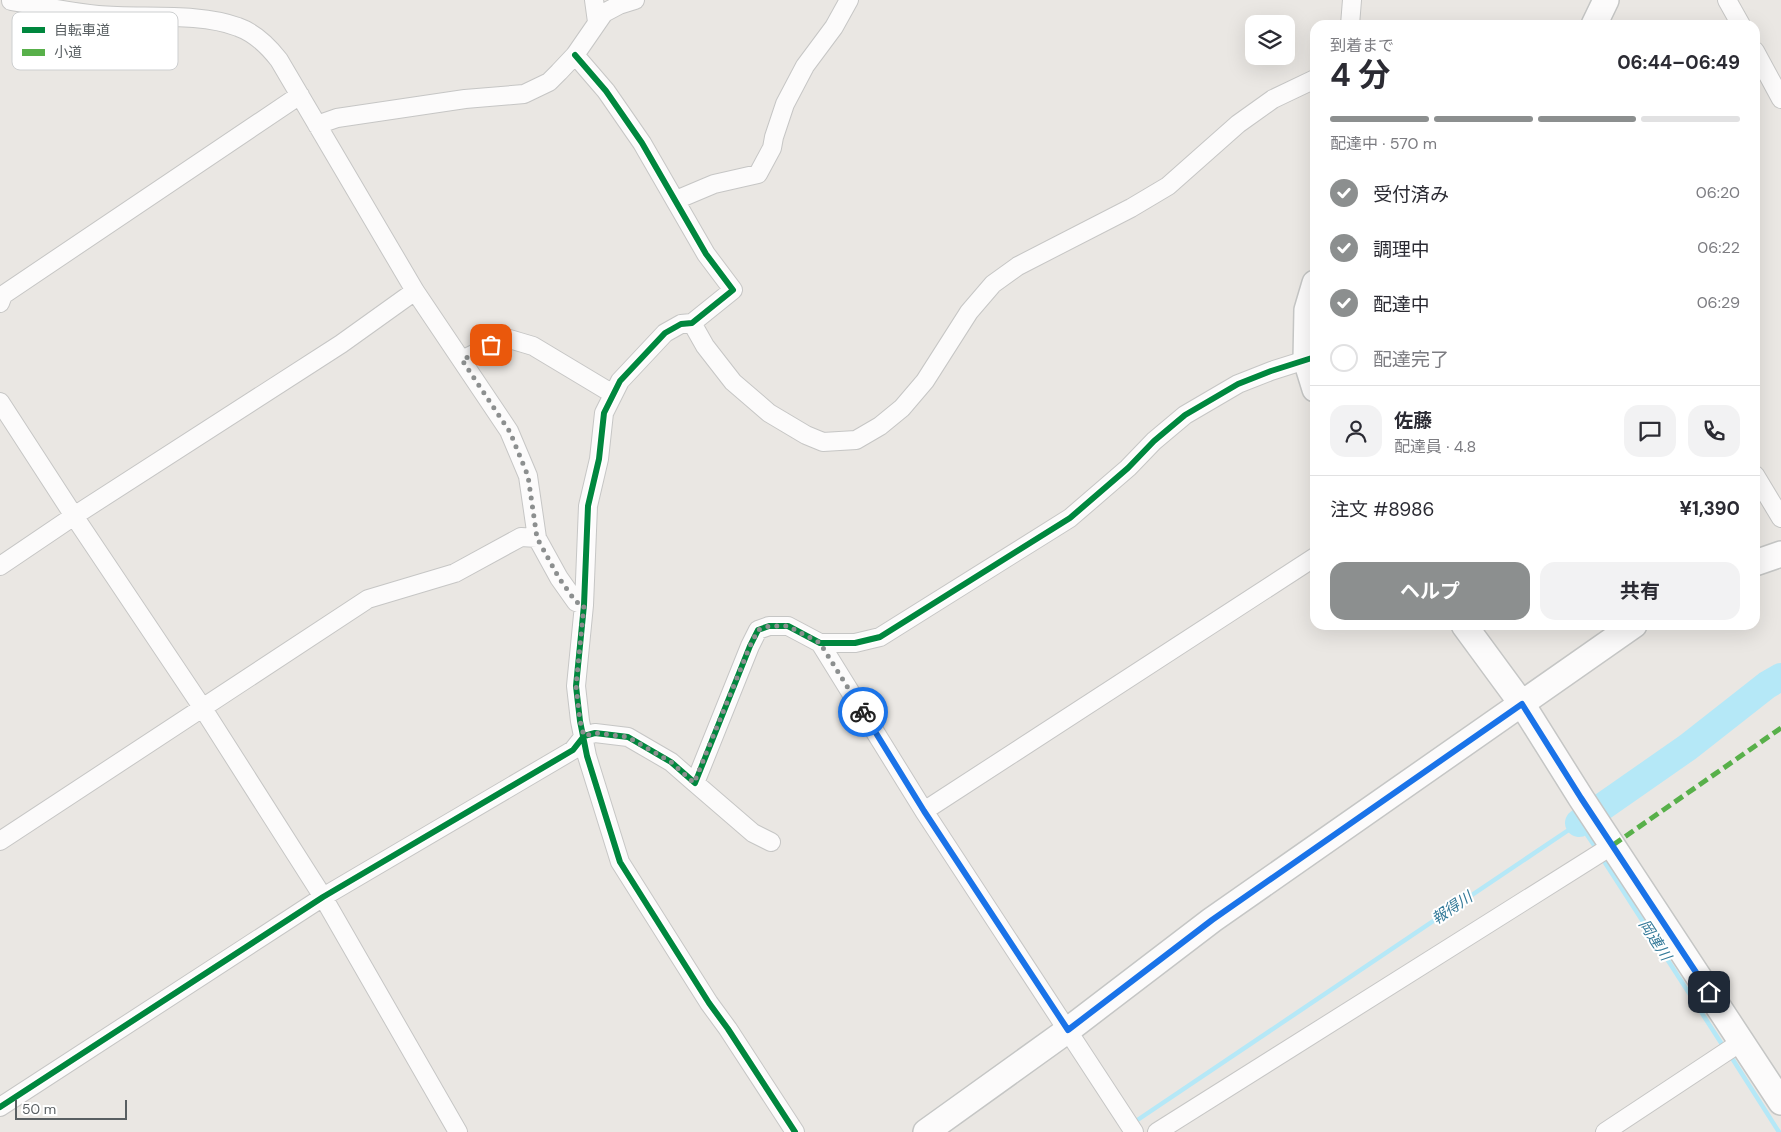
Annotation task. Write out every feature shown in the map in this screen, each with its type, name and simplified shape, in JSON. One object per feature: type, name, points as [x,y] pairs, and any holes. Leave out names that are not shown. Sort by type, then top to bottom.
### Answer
[{"type":"street","points":[[594,0],[597,22]]},
{"type":"street","points":[[317,125],[337,118],[465,98],[524,94],[549,82],[575,55],[604,13],[619,5],[635,0]]},
{"type":"street","points":[[676,200],[714,184],[758,174],[772,148],[784,104],[805,66],[834,27],[849,0]]},
{"type":"street","points":[[1350,20],[1352,0]]},
{"type":"street","points":[[1596,20],[1606,0]]},
{"type":"street","points":[[1727,0],[1738,20]]},
{"type":"street","points":[[8,4],[73,12]]},
{"type":"street","points":[[178,18],[201,19],[240,27],[267,45],[280,60],[415,291],[510,432],[528,476],[537,538],[559,578],[576,602],[584,605]]},
{"type":"street","points":[[575,55],[606,91],[642,143],[706,254],[732,290],[692,323],[681,324],[666,333],[620,382],[604,413],[599,459],[588,506],[584,605],[576,686],[587,756],[620,862],[709,1003],[795,1132]]},
{"type":"street","points":[[1760,60],[1781,99]]},
{"type":"street","points":[[692,323],[705,346],[733,382],[769,414],[806,435],[824,442],[856,440],[880,426],[902,408],[926,381],[969,312],[993,284],[1018,266],[1131,208],[1168,186],[1238,124],[1273,99],[1310,81]]},
{"type":"street","points":[[0,303],[3,295],[300,95]]},
{"type":"street","points":[[0,566],[74,516],[341,344],[415,291]]},
{"type":"street","points":[[1310,300],[1307,310],[1310,346]]},
{"type":"street","points":[[462,360],[506,338],[533,346],[613,394]]},
{"type":"street","points":[[694,783],[758,630],[769,626],[788,626],[820,643],[855,643],[880,637],[1070,518],[1185,415],[1238,384],[1310,358]]},
{"type":"street","points":[[1,405],[202,707],[323,896],[458,1132]]},
{"type":"street","points":[[1760,482],[1781,518]]},
{"type":"street","points":[[0,845],[0,839],[368,599],[454,572],[521,537],[537,538]]},
{"type":"street","points":[[1760,561],[1781,554]]},
{"type":"street","points":[[924,811],[1310,560]]},
{"type":"street","points":[[1468,630],[1522,704],[1581,798],[1781,1102]]},
{"type":"street","points":[[926,1132],[1068,1030],[1212,920],[1627,630]]},
{"type":"street","points":[[820,643],[924,811],[1134,1132]]},
{"type":"street","points":[[0,1107],[323,896],[573,750],[584,736],[596,733],[628,737],[671,762],[753,833],[771,842]]},
{"type":"street","points":[[1157,1132],[1610,840]]},
{"type":"street","points":[[1605,1132],[1741,1042]]},
{"type":"waterway","name":"報得川","points":[[1579,823],[1688,747],[1767,685],[1781,677]]},
{"type":"waterway","name":"報得川","points":[[1133,1123],[1579,823],[1598,851]]},
{"type":"waterway","name":"岡連川","points":[[1602,858],[1725,1049]]},
{"type":"waterway","name":"岡連川","points":[[1730,1055],[1779,1132]]},
{"type":"marked path","points":[[1613,845],[1781,728]]},
{"type":"cycle path","points":[[575,55],[606,91],[642,143],[706,254],[733,290],[692,323],[681,324],[665,333],[620,381],[604,413],[599,459],[588,506],[584,605],[576,686],[587,756],[620,862],[709,1003],[795,1132]]},
{"type":"cycle path","points":[[0,1107],[323,897],[573,750],[584,736],[595,733],[628,737],[671,762],[695,783],[758,630],[769,626],[788,626],[820,643],[855,643],[880,637],[1070,518],[1185,415],[1238,384],[1310,359]]},
{"type":"way so far","points":[[491,345],[462,360],[510,432],[528,476],[537,538],[559,578],[576,602],[584,605],[576,686],[580,721],[584,736],[596,733],[628,737],[671,762],[694,783],[750,646],[758,630],[769,626],[788,626],[820,643],[863,712]]},
{"type":"route","points":[[863,712],[924,811],[1068,1030],[1212,920],[1522,704],[1581,798],[1709,992]]}]
